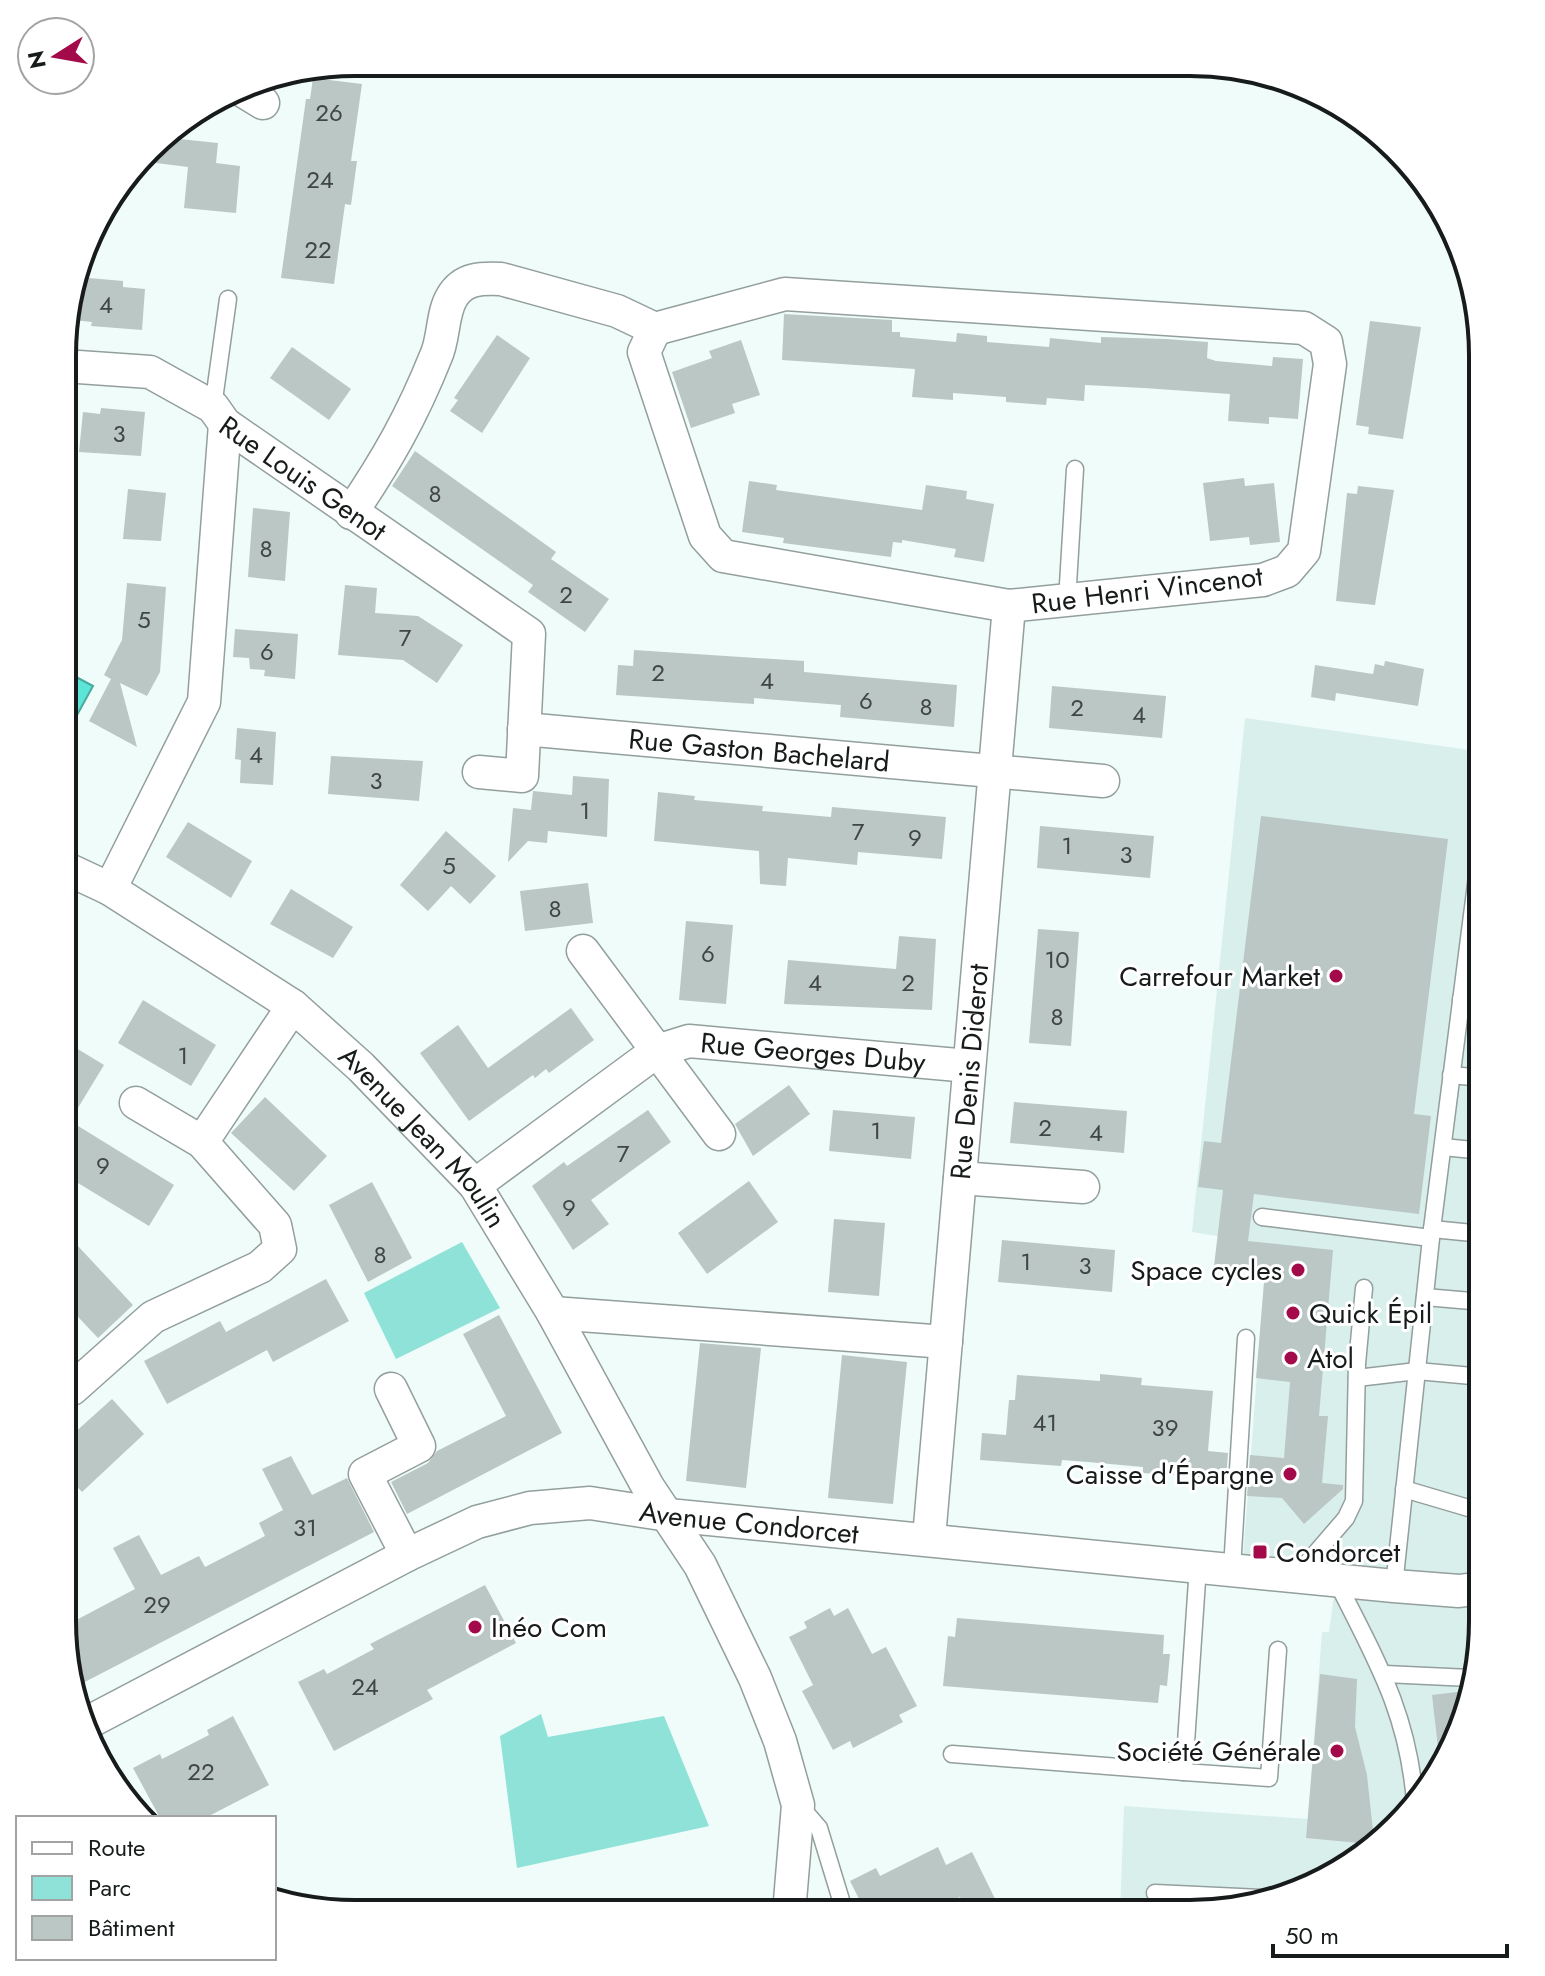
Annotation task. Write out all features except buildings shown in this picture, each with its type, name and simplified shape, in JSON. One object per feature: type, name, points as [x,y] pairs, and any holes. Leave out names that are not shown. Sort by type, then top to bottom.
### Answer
[{"type":"street","points":[[351,513],[395,448],[440,346],[451,298],[463,286],[481,278],[501,279],[617,311],[655,329]]},
{"type":"street","name":"Rue Henri Vincenot","points":[[785,294],[1304,328],[1326,342],[1330,364],[1304,551],[1287,571],[1263,580],[1009,606],[723,556],[705,536],[644,352],[655,329],[785,294]]},
{"type":"street","name":"Rue Louis Genot","points":[[76,367],[150,372],[219,416],[351,513],[529,634],[524,729]]},
{"type":"street","points":[[110,889],[204,702],[219,416]]},
{"type":"street","name":"Rue Denis Diderot","points":[[929,1538],[1009,606]]},
{"type":"street","points":[[479,772],[522,776],[524,729]]},
{"type":"street","name":"Rue Gaston Bachelard","points":[[524,729],[1103,781]]},
{"type":"street","name":"Avenue Jean Moulin","points":[[76,873],[110,889],[293,1006],[361,1067],[475,1185],[553,1313],[648,1487],[700,1565],[755,1678],[780,1741],[798,1805]]},
{"type":"street","name":"Rue Georges Duby","points":[[583,951],[719,1134]]},
{"type":"street","points":[[202,1142],[293,1006]]},
{"type":"street","name":"Rue Georges Duby","points":[[475,1185],[657,1051],[689,1041],[969,1066]]},
{"type":"street","points":[[76,1385],[153,1317],[260,1267],[280,1249],[275,1225],[202,1142],[136,1103]]},
{"type":"street","points":[[960,1178],[1083,1187]]},
{"type":"street","points":[[553,1313],[946,1342]]},
{"type":"street","points":[[391,1389],[419,1446],[365,1474],[407,1555]]},
{"type":"street","name":"Avenue Condorcet","points":[[94,1719],[407,1555],[477,1522],[530,1508],[590,1503],[668,1515],[929,1538],[1468,1594]]},
{"type":"street","points":[[790,1899],[798,1805]]},
{"type":"lane","points":[[219,416],[228,299]]},
{"type":"lane","points":[[1067,601],[1075,469]]},
{"type":"lane","points":[[1394,1586],[1432,1233],[1461,999],[1469,964]]},
{"type":"lane","points":[[1461,999],[1468,1000]]},
{"type":"lane","points":[[1451,1075],[1468,1077]]},
{"type":"lane","points":[[1443,1147],[1468,1150]]},
{"type":"lane","points":[[1262,1217],[1468,1234]]},
{"type":"lane","points":[[1296,1576],[1346,1518],[1354,1501],[1357,1378],[1364,1288]]},
{"type":"lane","points":[[1425,1297],[1468,1301]]},
{"type":"lane","points":[[1232,1569],[1246,1338]]},
{"type":"lane","points":[[1357,1378],[1417,1371],[1468,1376]]},
{"type":"lane","points":[[1404,1489],[1468,1508]]},
{"type":"lane","points":[[1184,1772],[1198,1566]]},
{"type":"lane","points":[[1336,1580],[1385,1674],[1408,1744],[1414,1786]]},
{"type":"lane","points":[[952,1754],[1269,1778],[1278,1650]]},
{"type":"lane","points":[[1385,1674],[1464,1678]]},
{"type":"lane","points":[[798,1805],[819,1828],[841,1899]]},
{"type":"lane","points":[[1155,1893],[1234,1897]]},
{"type":"shaded area","points":[[78,678],[93,686],[76,717]]},
{"type":"shaded area","points":[[1245,718],[1469,750],[1468,1640],[1464,1676],[1454,1711],[1440,1745],[1400,1805],[1374,1831],[1330,1863],[1263,1891],[1227,1898],[1121,1899],[1124,1806],[1308,1819],[1322,1632],[1329,1632],[1336,1581],[1242,1571],[1267,1244],[1192,1232]]},
{"type":"green space","points":[[462,1242],[500,1308],[396,1359],[364,1293]]},
{"type":"green space","points":[[541,1714],[548,1737],[664,1716],[709,1826],[517,1868],[500,1736]]},
{"type":"place","name":"Carrefour Market","points":[[1336,976]]},
{"type":"place","name":"Space cycles","points":[[1298,1270]]},
{"type":"place","name":"Quick Épil","points":[[1293,1313]]},
{"type":"place","name":"Atol","points":[[1291,1358]]},
{"type":"place","name":"Caisse d'Épargne","points":[[1290,1474]]},
{"type":"place","name":"Condorcet","points":[[1260,1552]]},
{"type":"place","name":"Inéo Com","points":[[475,1627]]},
{"type":"place","name":"Société Générale","points":[[1337,1751]]}]
